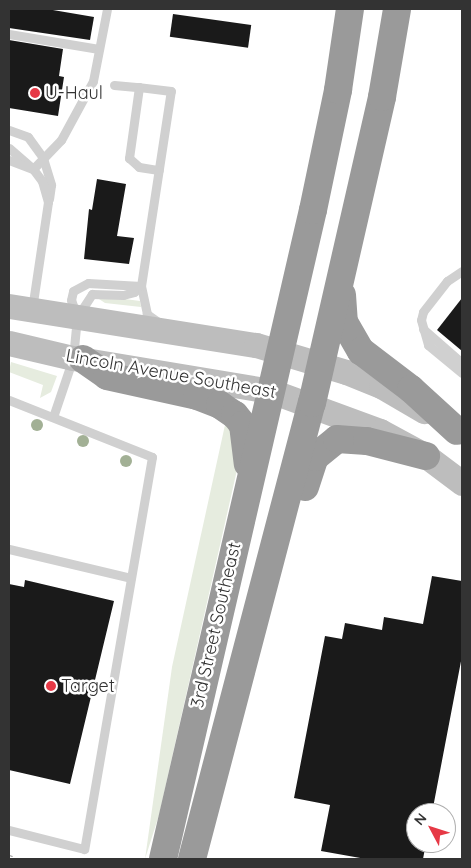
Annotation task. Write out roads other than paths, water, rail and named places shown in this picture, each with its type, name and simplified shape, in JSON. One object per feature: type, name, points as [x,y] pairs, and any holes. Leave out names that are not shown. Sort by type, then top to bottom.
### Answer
[{"type":"highway","name":"3rd Street Southeast","points":[[163,859],[250,477],[281,352],[338,90],[350,9]]},
{"type":"highway","points":[[397,9],[382,97],[343,264],[341,309],[351,338],[362,351],[411,388],[460,433]]},
{"type":"highway","name":"3rd Street Southeast","points":[[192,859],[253,620],[312,403],[343,264]]},
{"type":"highway","points":[[78,359],[107,376],[197,396],[236,415],[242,426],[250,477]]},
{"type":"highway","points":[[253,620],[277,583],[310,467],[321,449],[337,439],[367,441],[426,456]]},
{"type":"street","points":[[20,308],[256,345],[321,363],[381,386],[460,433]]},
{"type":"street","name":"Lincoln Avenue Southeast","points":[[9,343],[78,359],[272,390],[312,403],[380,431],[426,456],[462,483]]},
{"type":"lane","points":[[33,169],[61,140],[93,81],[107,9]]},
{"type":"lane","points":[[9,34],[99,49]]},
{"type":"lane","points":[[114,85],[171,91],[141,286],[147,314],[170,331]]},
{"type":"lane","points":[[139,87],[129,158],[139,168],[159,170]]},
{"type":"lane","points":[[9,130],[28,137],[43,158],[51,186],[20,308]]},
{"type":"lane","points":[[9,148],[33,169],[42,181],[48,202]]},
{"type":"lane","points":[[9,160],[33,169]]},
{"type":"lane","points":[[462,271],[453,275],[423,312],[423,329],[428,344],[462,373]]},
{"type":"lane","points":[[53,417],[78,359],[77,317],[71,300],[73,290],[79,285],[88,283],[141,286]]},
{"type":"lane","points":[[77,317],[92,294],[123,295],[134,292],[141,286]]},
{"type":"lane","points":[[423,329],[462,363]]},
{"type":"lane","points":[[9,400],[152,456],[84,848],[9,830]]},
{"type":"lane","points":[[9,549],[131,578]]},
{"type":"place","name":"U-Haul","points":[[35,93]]},
{"type":"place","name":"Target","points":[[51,686]]}]
